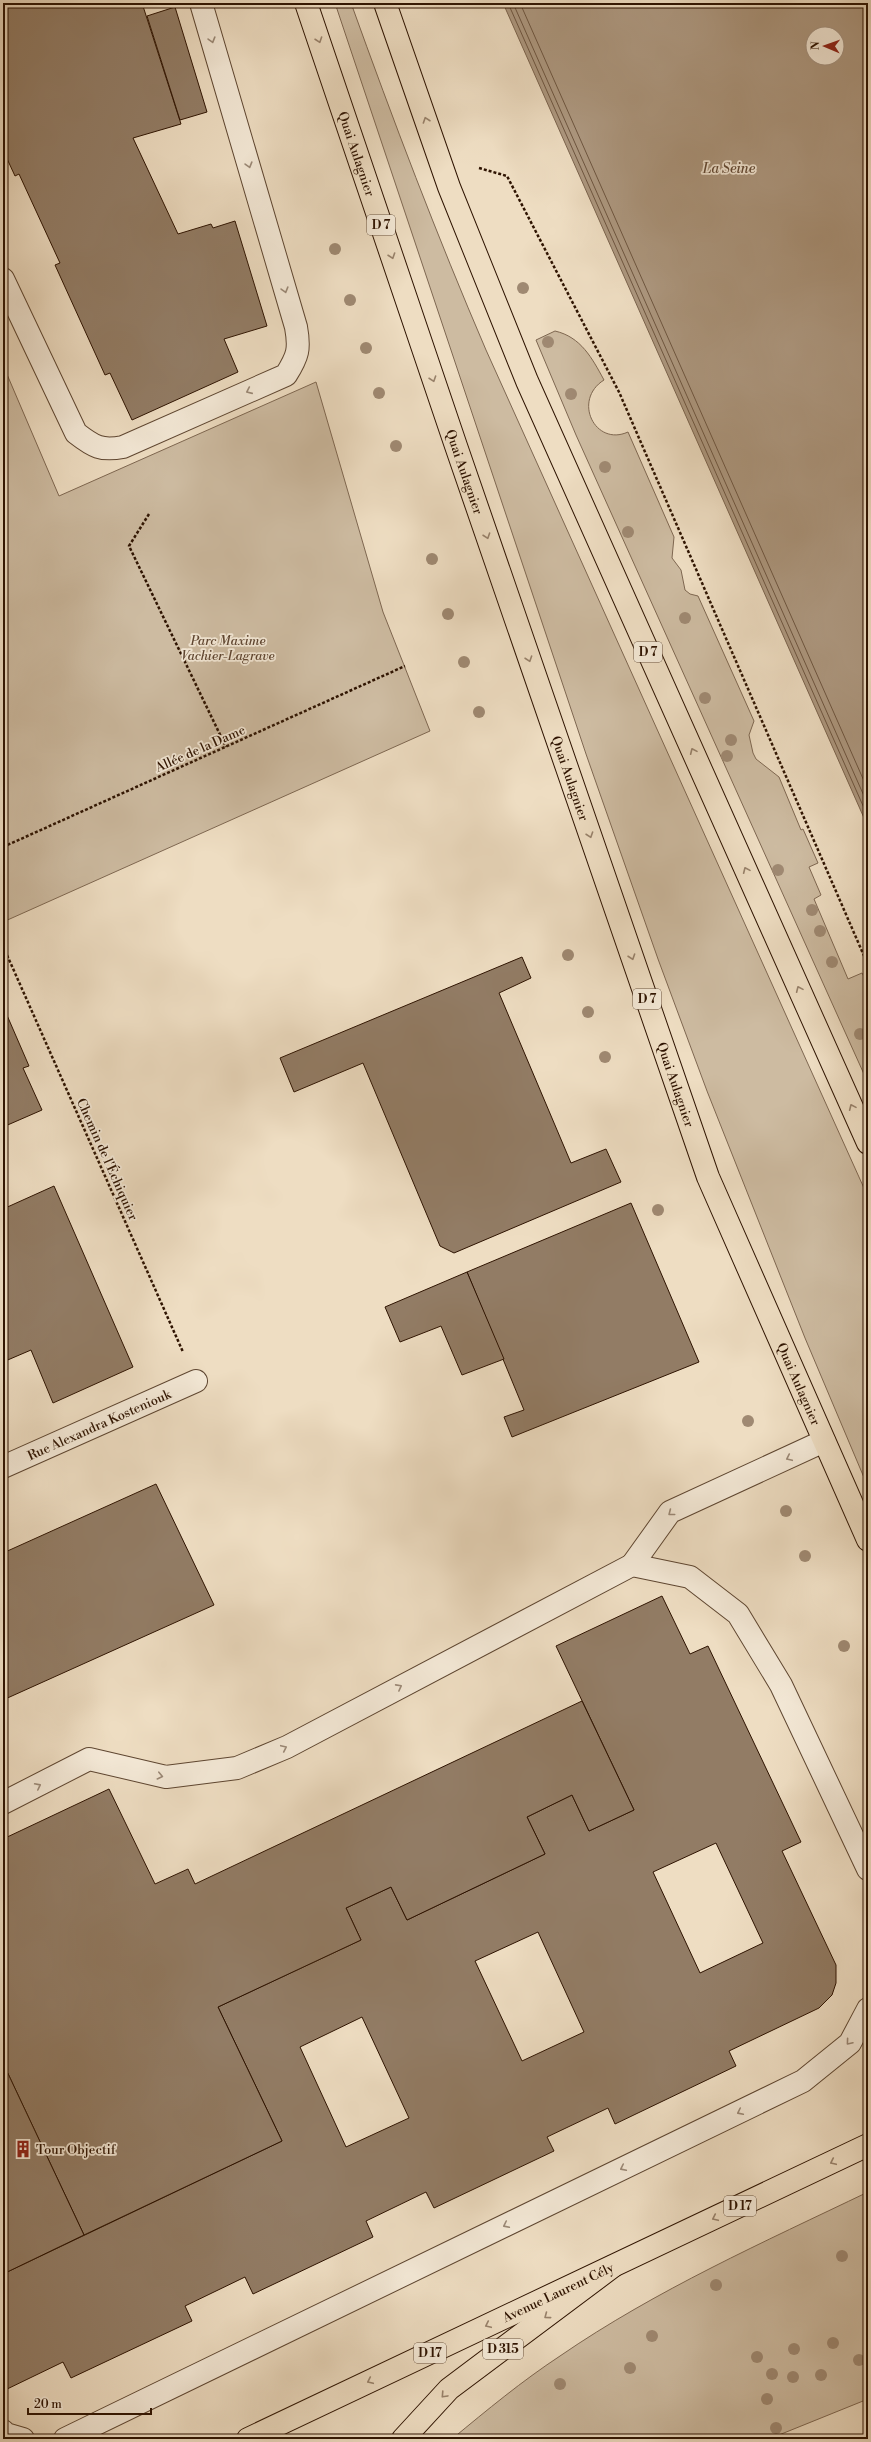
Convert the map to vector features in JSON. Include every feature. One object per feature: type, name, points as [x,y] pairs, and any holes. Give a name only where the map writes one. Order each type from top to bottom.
[{"type":"main road","name":"Quai Aulagnier","points":[[306,3],[456,446],[708,1177],[868,1540]]},
{"type":"main road","name":"D 7","points":[[385,3],[439,157],[527,381],[868,1143]]},
{"type":"main road","name":"Avenue Laurent Cély","points":[[248,2439],[868,2145]]},
{"type":"main road","name":"D 315","points":[[403,2439],[449,2389],[612,2267]]},
{"type":"lane","points":[[3,279],[76,433],[91,445],[107,450],[123,447],[286,375],[295,360],[299,346],[296,327],[201,3]]},
{"type":"lane","name":"Rue Alexandra Kosteniouk","points":[[3,1467],[196,1381]]},
{"type":"lane","points":[[3,1803],[89,1759],[166,1777],[237,1768],[287,1747],[632,1565],[670,1512],[824,1441]]},
{"type":"lane","points":[[632,1565],[690,1577],[738,1614],[781,1685],[868,1869]]},
{"type":"lane","points":[[65,2439],[803,2081],[850,2043],[868,2009]]},
{"type":"lane","points":[[3,2430],[6,2434],[23,2439]]},
{"type":"path","points":[[439,157],[507,176],[619,392],[868,965]]},
{"type":"path","points":[[149,514],[129,546],[226,747]]},
{"type":"path","name":"Allée de la Dame","points":[[3,847],[405,666]]},
{"type":"path","name":"Chemin de l'Échiquier","points":[[3,946],[196,1381]]},
{"type":"green space","points":[[335,3],[351,3],[416,178],[486,350],[868,1197],[868,1487],[805,1338],[707,1091],[658,959],[586,754]]},
{"type":"green space","points":[[555,331],[572,338],[579,343],[590,356],[604,380],[594,389],[590,399],[589,409],[592,419],[597,427],[606,433],[616,435],[628,432],[674,537],[672,558],[681,570],[685,590],[690,594],[698,596],[754,721],[749,735],[753,753],[756,759],[779,777],[801,830],[803,829],[818,863],[809,867],[821,895],[814,899],[848,979],[862,973],[868,984],[868,1083],[576,435],[536,340]]},
{"type":"green space","name":"Parc Maxime Vachier-Lagrave","points":[[3,365],[59,496],[316,382],[383,612],[430,731],[3,922]]},
{"type":"green space","points":[[868,2192],[868,2399],[769,2439],[452,2439],[532,2375],[597,2332],[634,2310],[672,2288],[750,2248]]},
{"type":"water","name":"La Seine","points":[[503,3],[868,3],[868,827]]},
{"type":"building","points":[[3,3],[142,3],[181,124],[133,138],[178,234],[211,224],[213,228],[235,221],[267,326],[224,339],[238,372],[132,420],[110,373],[105,375],[55,265],[60,263],[19,174],[15,176],[3,150]]},
{"type":"building","points":[[175,7],[207,112],[180,120],[147,16]]},
{"type":"building","points":[[522,957],[531,978],[499,993],[571,1163],[606,1149],[621,1182],[454,1253],[440,1246],[363,1063],[294,1092],[280,1058]]},
{"type":"building","points":[[3,1006],[29,1066],[23,1068],[42,1110],[3,1127]]},
{"type":"building","points":[[54,1186],[133,1367],[53,1403],[31,1350],[3,1362],[3,1209]]},
{"type":"building","points":[[631,1203],[699,1362],[512,1437],[504,1417],[524,1410],[467,1272]]},
{"type":"building","points":[[467,1272],[504,1359],[462,1375],[441,1326],[400,1342],[385,1307]]},
{"type":"building","points":[[156,1484],[214,1605],[3,1700],[3,1553]]},
{"type":"building","points":[[662,1596],[690,1654],[708,1646],[801,1842],[782,1851],[836,1965],[836,1983],[832,1995],[819,2008],[729,2051],[736,2066],[615,2124],[608,2108],[547,2137],[554,2151],[434,2208],[426,2192],[366,2221],[373,2237],[253,2294],[245,2277],[185,2306],[192,2321],[71,2378],[63,2362],[3,2391],[3,2274],[282,2141],[218,2007],[361,1940],[346,1908],[391,1887],[407,1920],[545,1854],[527,1817],[572,1795],[589,1831],[634,1810],[556,1646]],"holes":[[[716,1843],[763,1943],[700,1973],[653,1872]],[[538,1932],[584,2032],[522,2061],[475,1961]],[[362,2017],[409,2118],[346,2147],[300,2047]]]},
{"type":"building","points":[[582,1701],[634,1810],[589,1831],[572,1795],[527,1817],[545,1854],[407,1920],[391,1887],[346,1908],[361,1940],[218,2007],[282,2141],[84,2235],[3,2063],[3,1839],[109,1789],[155,1884],[188,1869],[195,1884]]},
{"type":"building","name":"Tour Objectif","points":[[3,2063],[84,2235],[3,2274]]},
{"type":"place","name":"Tour Objectif","points":[[23,2149]]}]
